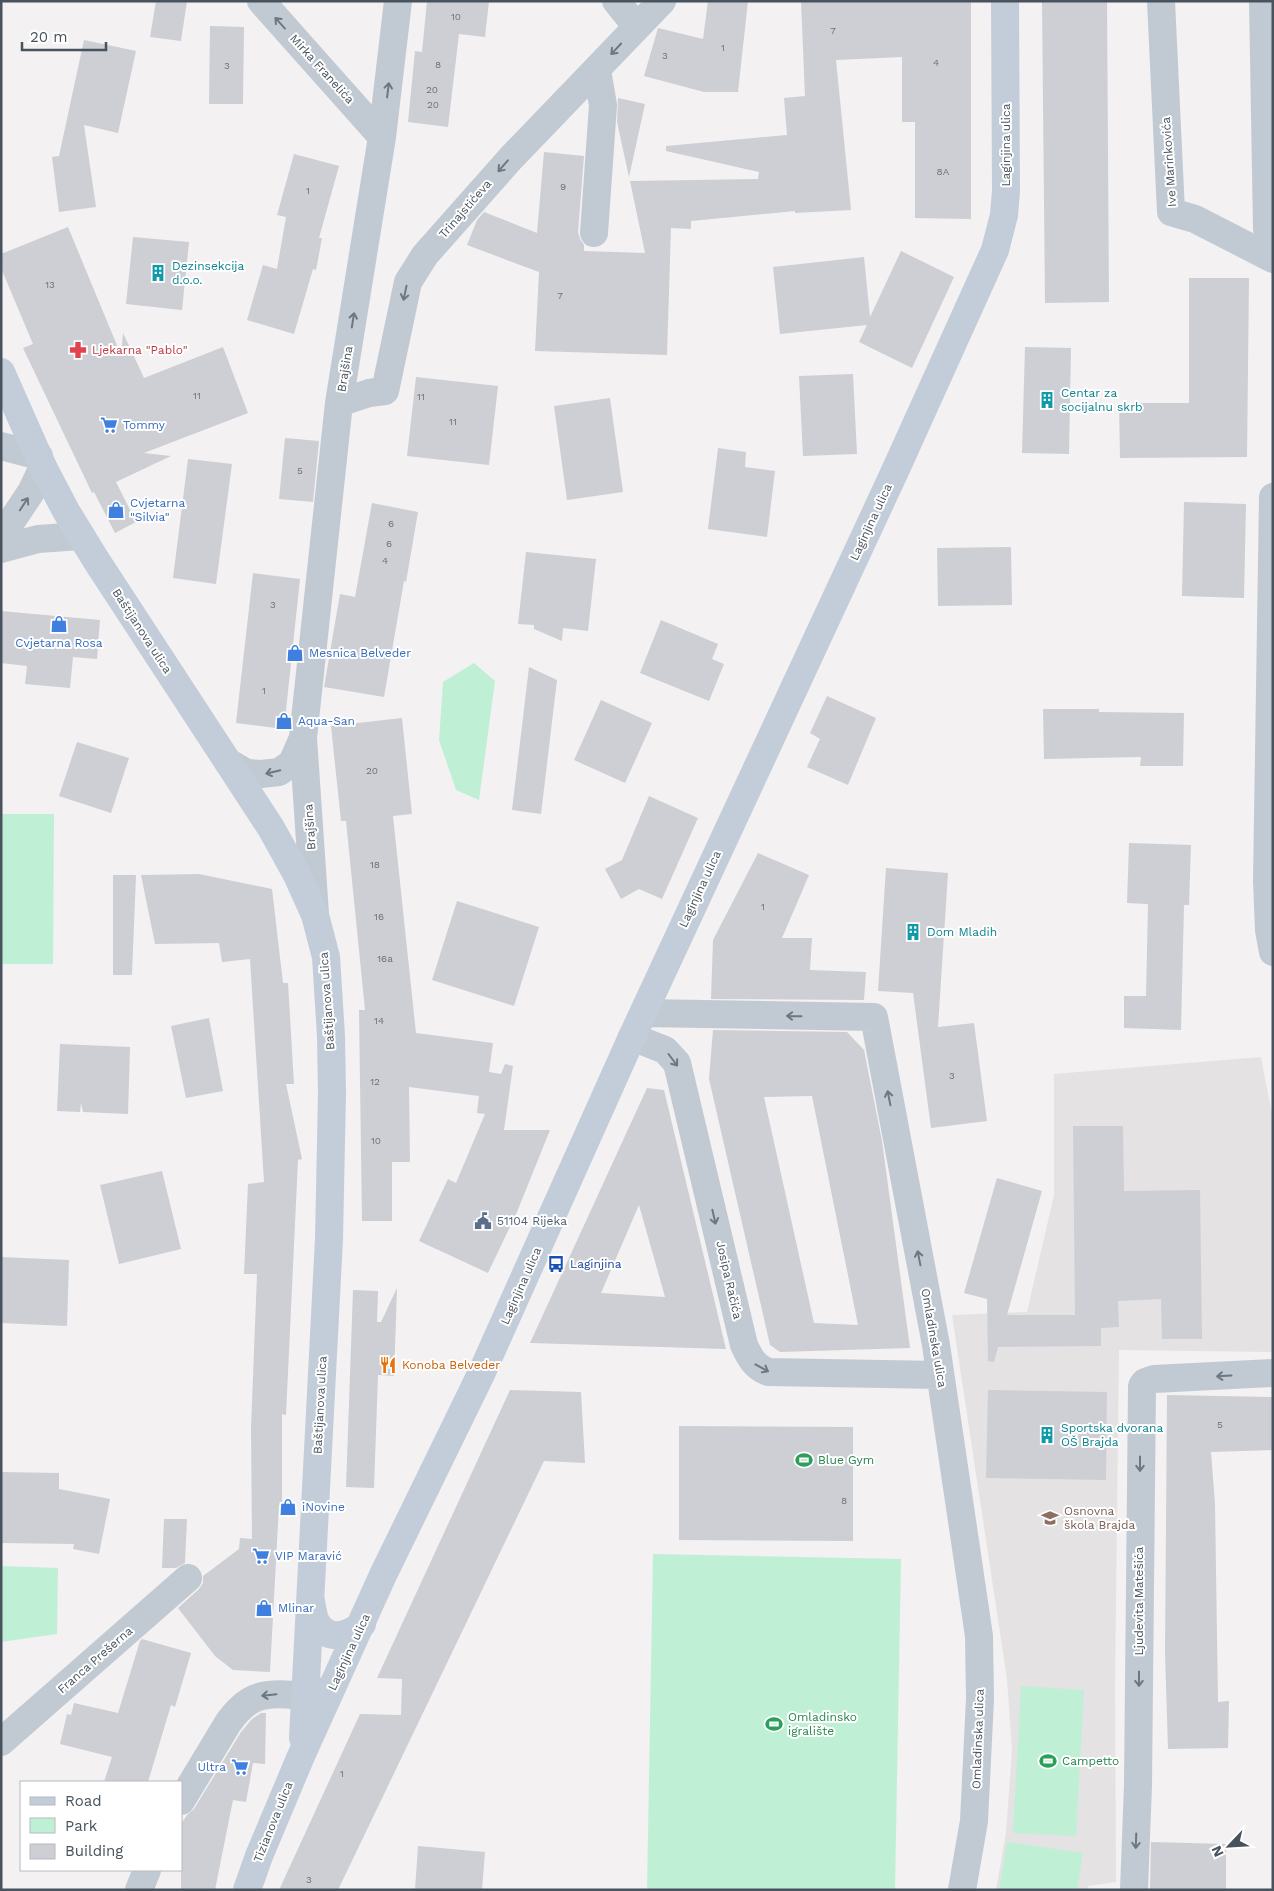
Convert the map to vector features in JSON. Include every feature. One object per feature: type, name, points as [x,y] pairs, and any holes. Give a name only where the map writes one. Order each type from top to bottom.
[{"type":"main road","name":"Laginjina ulica","points":[[300,1756],[383,1575],[482,1372],[632,1038],[995,250],[1004,216],[1006,191],[1005,1]]},
{"type":"main road","name":"Baštijanova ulica","points":[[4,387],[41,462],[81,536],[271,828],[289,860],[315,915],[326,957],[331,1036],[332,1093],[329,1239],[306,1696],[300,1756]]},
{"type":"main road","points":[[310,1596],[317,1623],[331,1634],[339,1636],[347,1634],[362,1624]]},
{"type":"main road","name":"Tizianova ulica","points":[[247,1890],[258,1856],[300,1756]]},
{"type":"street","name":"Mirka Franelića","points":[[261,1],[382,138]]},
{"type":"street","name":"Brajšina","points":[[315,915],[302,738],[339,403],[382,138],[398,1]]},
{"type":"street","points":[[616,1],[637,27]]},
{"type":"street","name":"Trinajstićeva","points":[[339,403],[385,390],[408,282],[425,255],[510,158],[662,1]]},
{"type":"street","name":"Ive Marinkovića","points":[[1161,1],[1171,212],[1194,219],[1273,260]]},
{"type":"street","points":[[1263,1],[1267,229],[1273,256]]},
{"type":"street","points":[[594,233],[603,105],[596,70]]},
{"type":"street","points":[[1,446],[41,462],[32,492],[1,537]]},
{"type":"street","points":[[1273,496],[1267,888],[1269,930],[1273,952]]},
{"type":"street","points":[[1,549],[38,539],[81,536]]},
{"type":"street","name":"Brajšina","points":[[228,762],[247,773],[279,772],[292,763],[302,738]]},
{"type":"street","name":"Omladinska ulica","points":[[644,1013],[874,1017],[940,1375],[978,1636],[980,1699],[974,1821],[962,1890]]},
{"type":"street","name":"Josipa Račića","points":[[632,1038],[664,1050],[677,1063],[744,1345],[754,1363],[760,1369],[768,1372],[940,1375]]},
{"type":"street","name":"Ljudevita Matešića","points":[[1134,1890],[1138,1785],[1142,1386],[1145,1382],[1154,1379],[1273,1373]]},
{"type":"street","name":"Franca Prešerna","points":[[1,1742],[188,1578]]},
{"type":"street","points":[[182,1799],[192,1780],[237,1711],[247,1702],[260,1696],[280,1694],[306,1696],[323,1693],[333,1686]]},
{"type":"street","points":[[139,1890],[147,1871]]},
{"type":"shaded area","name":"Osnovna škola Brajda","points":[[1261,1057],[1273,1120],[1273,1352],[1119,1350],[1115,1686],[1116,1882],[1088,1886],[1087,1890],[996,1890],[1006,1833],[1012,1750],[1007,1679],[952,1315],[1027,1312],[1054,1195],[1054,1074]]},
{"type":"green space","points":[[474,663],[495,681],[479,800],[456,790],[439,740],[443,682]]},
{"type":"green space","points":[[1,814],[54,814],[53,964],[1,964]]},
{"type":"green space","name":"Omladinsko igralište","points":[[653,1554],[901,1559],[895,1890],[647,1890]]},
{"type":"green space","points":[[1,1566],[58,1568],[57,1634],[1,1642]]},
{"type":"green space","name":"Campetto","points":[[1021,1686],[1084,1690],[1076,1836],[1013,1833]]},
{"type":"green space","points":[[1007,1842],[1083,1853],[1077,1890],[999,1890]]},
{"type":"building","points":[[156,1],[187,1],[181,41],[150,37]]},
{"type":"building","points":[[427,1],[489,1],[485,37],[459,34],[448,127],[408,122],[415,51],[422,52]]},
{"type":"building","points":[[708,1],[748,1],[738,92],[704,92],[644,76],[658,28],[703,39]]},
{"type":"building","points":[[801,1],[971,1],[971,219],[915,218],[915,122],[902,122],[902,57],[836,60],[851,210],[795,213],[795,211],[691,221],[691,229],[671,228],[667,355],[535,351],[539,272],[467,245],[477,220],[484,212],[537,233],[544,152],[584,156],[578,232],[584,245],[584,251],[645,253],[630,181],[758,179],[759,172],[666,151],[666,146],[787,135],[784,98],[805,96]]},
{"type":"building","points":[[1042,1],[1107,1],[1109,302],[1045,303]]},
{"type":"building","points":[[210,26],[244,27],[243,104],[209,104]]},
{"type":"building","points":[[84,40],[136,51],[118,133],[84,125],[96,207],[59,212],[52,157],[59,156]]},
{"type":"building","points":[[618,98],[645,104],[629,177],[617,122]]},
{"type":"building","points":[[294,154],[339,166],[319,238],[322,238],[316,270],[313,269],[294,334],[247,320],[263,265],[277,269],[286,217],[277,215]]},
{"type":"building","points":[[68,227],[121,355],[123,333],[144,378],[223,347],[248,413],[144,453],[171,456],[116,482],[136,522],[115,533],[94,492],[92,493],[23,348],[33,344],[1,268],[1,254]]},
{"type":"building","name":"Dezinsekcija d.o.o.","points":[[133,237],[189,242],[182,310],[126,304]]},
{"type":"building","points":[[901,251],[954,277],[912,368],[859,342],[867,325],[780,334],[773,267],[864,257],[870,317]]},
{"type":"building","points":[[1189,278],[1249,278],[1247,457],[1120,458],[1119,403],[1189,403]]},
{"type":"building","name":"Centar za socijalnu skrb","points":[[1025,347],[1071,348],[1069,454],[1022,453]]},
{"type":"building","points":[[853,374],[857,454],[803,456],[799,376]]},
{"type":"building","points":[[416,377],[498,386],[489,465],[407,456]]},
{"type":"building","points":[[610,398],[623,492],[567,500],[554,406]]},
{"type":"building","points":[[285,438],[319,441],[313,502],[279,499]]},
{"type":"building","points":[[718,448],[746,452],[745,467],[775,471],[767,537],[708,529]]},
{"type":"building","points":[[188,459],[232,464],[216,584],[173,578]]},
{"type":"building","points":[[1184,502],[1246,504],[1244,598],[1182,596]]},
{"type":"building","points":[[372,503],[418,512],[384,697],[324,687],[340,594],[355,597]]},
{"type":"building","points":[[1011,547],[1012,605],[938,606],[937,548]]},
{"type":"building","points":[[526,552],[596,559],[588,631],[563,628],[562,641],[534,629],[534,625],[518,624]]},
{"type":"building","points":[[253,573],[300,579],[284,729],[236,723]]},
{"type":"building","points":[[1,611],[100,620],[97,659],[73,657],[70,688],[25,684],[27,666],[1,663]]},
{"type":"building","points":[[661,620],[718,644],[712,659],[724,664],[709,701],[640,673]]},
{"type":"building","points":[[529,667],[557,680],[541,814],[512,810]]},
{"type":"building","points":[[827,696],[876,718],[848,785],[807,767],[820,739],[810,733]]},
{"type":"building","points":[[601,700],[652,723],[625,783],[574,760]]},
{"type":"building","points":[[1043,709],[1099,709],[1099,712],[1184,713],[1183,766],[1140,766],[1141,757],[1044,759]]},
{"type":"building","points":[[402,718],[412,814],[393,816],[416,1033],[493,1043],[489,1072],[501,1074],[505,1064],[513,1066],[504,1130],[550,1130],[517,1212],[488,1273],[419,1241],[448,1179],[456,1183],[485,1114],[477,1113],[479,1096],[409,1087],[410,1162],[392,1162],[392,1221],[362,1221],[359,1010],[365,1010],[346,821],[341,821],[331,726]]},
{"type":"building","points":[[77,742],[129,758],[111,813],[59,796]]},
{"type":"building","points":[[649,796],[698,818],[662,899],[639,889],[621,899],[605,869],[622,860]]},
{"type":"building","points":[[1129,843],[1191,845],[1189,905],[1184,905],[1181,1030],[1124,1028],[1124,996],[1146,996],[1148,904],[1127,903]]},
{"type":"building","points":[[758,853],[809,875],[782,938],[812,938],[810,970],[866,972],[864,1000],[711,999],[713,940]]},
{"type":"building","points":[[886,868],[948,873],[938,1027],[974,1023],[987,1121],[931,1128],[913,993],[878,991]]},
{"type":"building","points":[[199,874],[272,889],[283,983],[288,983],[294,1084],[286,1084],[302,1159],[298,1160],[286,1415],[282,1414],[282,1505],[279,1505],[270,1672],[233,1670],[215,1656],[178,1608],[199,1589],[203,1583],[203,1576],[239,1549],[240,1538],[252,1539],[251,1428],[257,1274],[244,1274],[248,1184],[264,1182],[250,959],[222,962],[219,943],[155,944],[141,875]]},
{"type":"building","points":[[113,875],[136,875],[132,975],[113,975]]},
{"type":"building","points":[[457,901],[539,927],[514,1006],[432,980]]},
{"type":"building","points":[[209,1018],[223,1091],[186,1098],[171,1026]]},
{"type":"building","points":[[713,1030],[847,1032],[864,1050],[882,1141],[910,1348],[780,1352],[770,1345],[709,1079]],"holes":[[[812,1096],[858,1325],[814,1323],[764,1097]]]},
{"type":"building","points":[[60,1044],[130,1047],[128,1114],[83,1112],[81,1103],[80,1112],[57,1111]]},
{"type":"building","points":[[647,1088],[664,1090],[726,1349],[530,1343]],"holes":[[[639,1205],[665,1297],[601,1293]]]},
{"type":"building","points":[[1073,1126],[1123,1126],[1124,1191],[1200,1190],[1202,1339],[1162,1339],[1161,1299],[1118,1301],[1119,1327],[1101,1328],[1101,1346],[998,1347],[994,1362],[988,1361],[987,1299],[964,1293],[997,1178],[1042,1191],[1007,1315],[1075,1315]]},
{"type":"building","points":[[162,1171],[181,1249],[119,1264],[100,1185]]},
{"type":"building","points":[[1,1257],[69,1260],[67,1326],[1,1323]]},
{"type":"building","points":[[397,1288],[394,1376],[378,1375],[374,1488],[346,1487],[353,1290],[378,1291],[377,1322],[381,1322]]},
{"type":"building","points":[[510,1390],[581,1392],[585,1463],[544,1461],[338,1890],[279,1890],[360,1714],[401,1715],[402,1679],[377,1678]]},
{"type":"building","name":"Sportska dvorana OŠ Brajda","points":[[988,1390],[1107,1392],[1106,1480],[986,1478]]},
{"type":"building","points":[[1167,1395],[1273,1397],[1273,1450],[1211,1452],[1215,1504],[1218,1702],[1229,1701],[1228,1748],[1168,1749],[1165,1654]]},
{"type":"building","points":[[679,1426],[853,1427],[853,1541],[679,1540]]},
{"type":"building","points":[[1,1472],[59,1473],[59,1489],[110,1499],[99,1554],[73,1549],[74,1544],[1,1543]]},
{"type":"building","points":[[164,1519],[187,1519],[185,1563],[176,1568],[162,1568]]},
{"type":"building","points":[[142,1639],[191,1653],[175,1707],[171,1705],[148,1781],[104,1781],[112,1757],[60,1744],[67,1714],[71,1715],[74,1703],[118,1713]]},
{"type":"building","points":[[261,1713],[266,1713],[265,1764],[253,1763],[246,1802],[233,1800],[215,1890],[181,1890],[182,1822],[194,1809],[241,1732],[252,1719]]},
{"type":"building","points":[[1151,1842],[1226,1844],[1226,1890],[1150,1890]]},
{"type":"building","points":[[418,1846],[485,1852],[482,1890],[415,1890]]},
{"type":"place","name":"Dezinsekcija d.o.o.","points":[[158,273]]},
{"type":"place","name":"Ljekarna \"Pablo\"","points":[[78,350]]},
{"type":"place","name":"Centar za socijalnu skrb","points":[[1047,400]]},
{"type":"place","name":"Tommy","points":[[109,425]]},
{"type":"place","name":"Cvjetarna \"Silvia\"","points":[[116,510]]},
{"type":"place","name":"Cvjetarna Rosa","points":[[59,624]]},
{"type":"place","name":"Mesnica Belveder","points":[[295,653]]},
{"type":"place","name":"Aqua-San","points":[[284,721]]},
{"type":"place","name":"Dom Mladih","points":[[913,932]]},
{"type":"place","name":"51104 Rijeka","points":[[483,1221]]},
{"type":"place","name":"Laginjina","points":[[556,1264]]},
{"type":"place","name":"Konoba Belveder","points":[[388,1365]]},
{"type":"place","name":"Sportska dvorana OŠ Brajda","points":[[1047,1435]]},
{"type":"place","name":"Blue Gym","points":[[804,1460]]},
{"type":"place","name":"iNovine","points":[[288,1507]]},
{"type":"place","name":"Osnovna škola Brajda","points":[[1050,1518]]},
{"type":"place","name":"VIP Maravić","points":[[261,1556]]},
{"type":"place","name":"Mlinar","points":[[264,1608]]},
{"type":"place","name":"Omladinsko igralište","points":[[774,1724]]},
{"type":"place","name":"Campetto","points":[[1048,1761]]},
{"type":"place","name":"Ultra","points":[[240,1767]]}]
